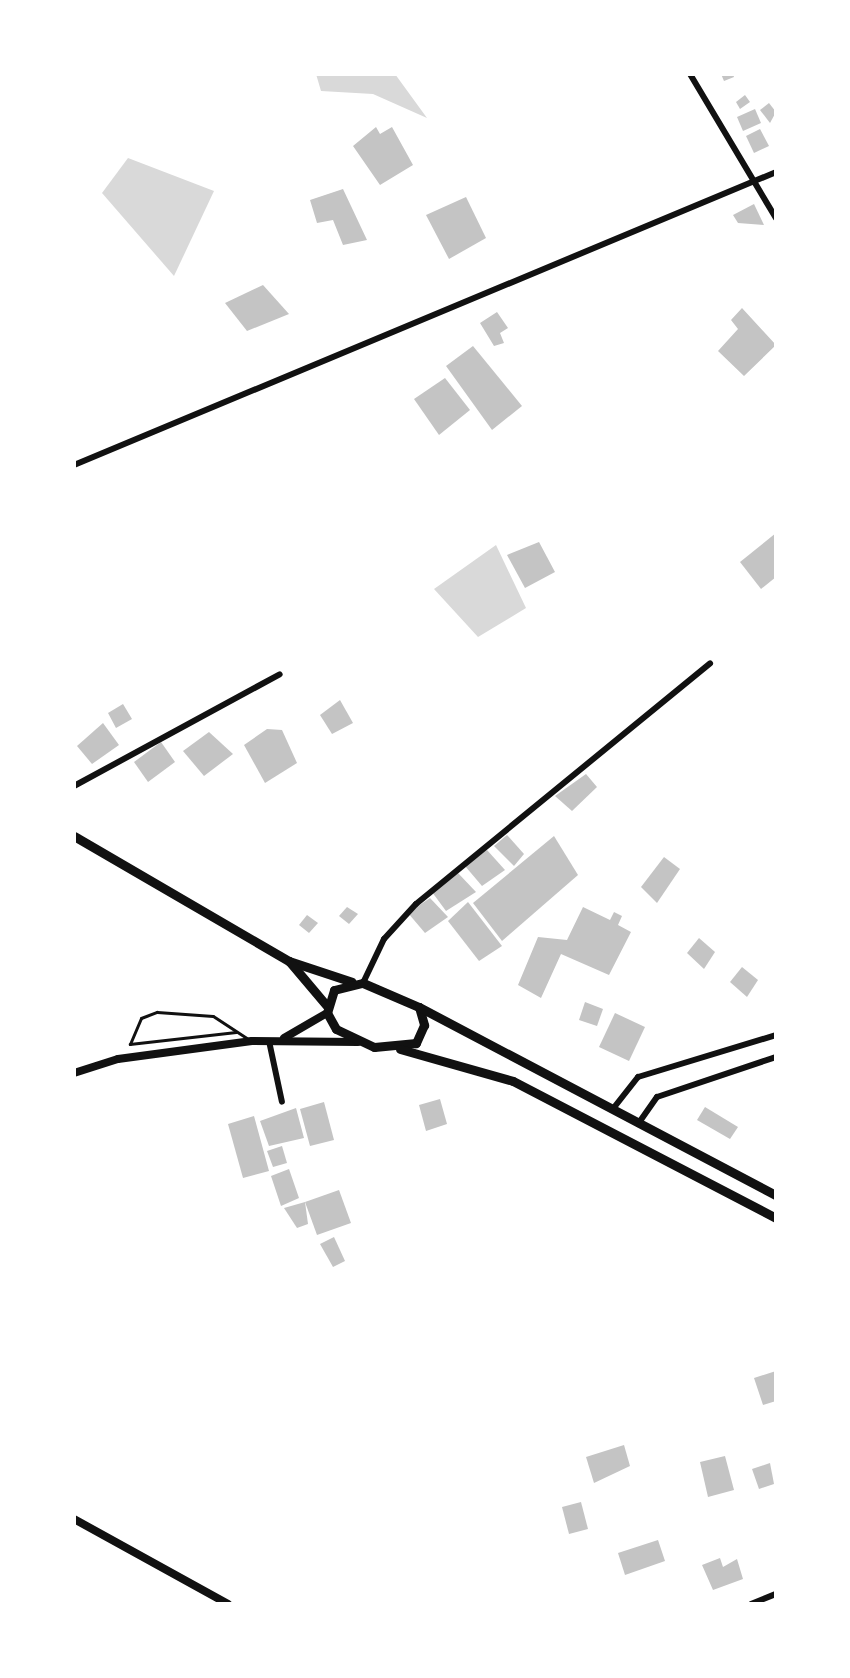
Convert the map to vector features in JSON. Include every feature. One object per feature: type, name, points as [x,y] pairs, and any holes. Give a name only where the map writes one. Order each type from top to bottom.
[{"type":"main road","points":[[74,836],[289,961],[363,983],[419,1007],[776,1195]]},
{"type":"main road","points":[[289,961],[358,1042],[400,1049],[513,1081],[776,1218]]},
{"type":"main road","points":[[327,1009],[334,990],[352,982]]},
{"type":"main road","points":[[400,1049],[422,1035],[419,1007]]},
{"type":"street","points":[[690,74],[776,218]]},
{"type":"street","points":[[74,465],[755,185],[776,172]]},
{"type":"street","points":[[363,983],[384,939],[416,904],[710,663]]},
{"type":"street","points":[[74,786],[280,674]]},
{"type":"street","points":[[283,1039],[327,1009]]},
{"type":"street","points":[[612,1110],[638,1077],[776,1035]]},
{"type":"street","points":[[74,1073],[118,1059],[252,1041],[358,1042]]},
{"type":"street","points":[[269,1041],[282,1102]]},
{"type":"street","points":[[638,1124],[657,1097],[776,1057]]},
{"type":"street","points":[[74,1519],[228,1604]]},
{"type":"street","points":[[751,1604],[776,1594]]},
{"type":"lane","points":[[236,1032],[130,1044],[141,1018],[157,1012],[213,1016],[252,1041]]},
{"type":"shaded area","points":[[316,74],[395,74],[427,118],[373,94],[321,91]]},
{"type":"shaded area","points":[[128,158],[214,191],[174,276],[102,193]]},
{"type":"shaded area","points":[[496,545],[526,608],[478,637],[434,589]]},
{"type":"building","points":[[721,74],[733,74],[734,77],[724,81]]},
{"type":"building","points":[[745,95],[750,102],[740,109],[736,102]]},
{"type":"building","points":[[769,103],[776,112],[770,123],[760,110]]},
{"type":"building","points":[[755,109],[761,123],[743,131],[737,117]]},
{"type":"building","points":[[376,127],[380,134],[392,127],[413,165],[380,185],[353,146]]},
{"type":"building","points":[[760,129],[769,146],[754,153],[746,136]]},
{"type":"building","points":[[343,189],[367,240],[343,245],[333,220],[317,223],[310,200]]},
{"type":"building","points":[[466,197],[486,238],[449,259],[426,215]]},
{"type":"building","points":[[754,204],[764,225],[738,223],[733,215]]},
{"type":"building","points":[[263,285],[289,314],[247,331],[225,303]]},
{"type":"building","points":[[742,308],[776,345],[744,376],[718,351],[738,329],[731,320]]},
{"type":"building","points":[[497,312],[508,328],[500,333],[504,343],[494,346],[480,323]]},
{"type":"building","points":[[473,346],[522,406],[492,430],[446,366]]},
{"type":"building","points":[[445,378],[470,410],[439,435],[414,399]]},
{"type":"building","points":[[776,533],[776,577],[761,589],[740,562]]},
{"type":"building","points":[[539,542],[555,572],[525,588],[507,555]]},
{"type":"building","points":[[340,700],[353,723],[332,734],[320,715]]},
{"type":"building","points":[[123,704],[132,719],[116,728],[108,713]]},
{"type":"building","points":[[103,723],[119,745],[92,764],[77,746]]},
{"type":"building","points":[[267,729],[282,730],[297,763],[265,783],[244,745]]},
{"type":"building","points":[[209,732],[233,754],[204,776],[183,751]]},
{"type":"building","points":[[161,742],[175,762],[148,782],[134,762]]},
{"type":"building","points":[[586,774],[597,787],[572,811],[555,796]]},
{"type":"building","points":[[507,835],[524,854],[514,866],[494,846]]},
{"type":"building","points":[[554,836],[578,875],[502,941],[473,903]]},
{"type":"building","points":[[487,850],[505,870],[482,886],[465,866]]},
{"type":"building","points":[[664,857],[680,869],[657,903],[641,887]]},
{"type":"building","points":[[458,873],[476,892],[446,911],[432,892]]},
{"type":"building","points":[[430,898],[448,917],[425,933],[408,913]]},
{"type":"building","points":[[468,902],[502,946],[479,961],[448,921]]},
{"type":"building","points":[[347,907],[358,914],[349,924],[339,916]]},
{"type":"building","points":[[583,907],[610,920],[614,912],[622,916],[618,925],[631,932],[609,975],[561,954],[541,998],[518,985],[538,937],[567,940]]},
{"type":"building","points":[[307,915],[318,923],[309,933],[299,925]]},
{"type":"building","points":[[699,938],[715,952],[704,969],[687,953]]},
{"type":"building","points":[[742,967],[758,980],[747,997],[730,982]]},
{"type":"building","points":[[585,1002],[603,1009],[597,1026],[579,1020]]},
{"type":"building","points":[[615,1013],[645,1027],[629,1061],[599,1047]]},
{"type":"building","points":[[440,1099],[447,1124],[426,1131],[419,1105]]},
{"type":"building","points":[[324,1102],[334,1140],[310,1146],[300,1109]]},
{"type":"building","points":[[705,1107],[738,1127],[730,1139],[697,1120]]},
{"type":"building","points":[[296,1108],[304,1138],[269,1146],[260,1121]]},
{"type":"building","points":[[254,1116],[269,1171],[243,1178],[228,1124]]},
{"type":"building","points":[[282,1146],[287,1163],[273,1167],[267,1151]]},
{"type":"building","points":[[289,1169],[299,1198],[281,1206],[271,1176]]},
{"type":"building","points":[[339,1190],[351,1223],[317,1235],[305,1202]]},
{"type":"building","points":[[305,1202],[308,1224],[297,1228],[284,1208]]},
{"type":"building","points":[[334,1237],[345,1261],[333,1267],[320,1244]]},
{"type":"building","points":[[776,1371],[776,1401],[763,1405],[754,1378]]},
{"type":"building","points":[[624,1445],[630,1466],[594,1483],[586,1457]]},
{"type":"building","points":[[725,1456],[734,1490],[708,1497],[700,1462]]},
{"type":"building","points":[[770,1463],[774,1484],[759,1489],[752,1469]]},
{"type":"building","points":[[581,1502],[588,1529],[569,1534],[562,1507]]},
{"type":"building","points":[[658,1540],[665,1561],[625,1575],[618,1553]]},
{"type":"building","points":[[720,1558],[723,1567],[737,1559],[743,1579],[713,1590],[702,1565]]}]
